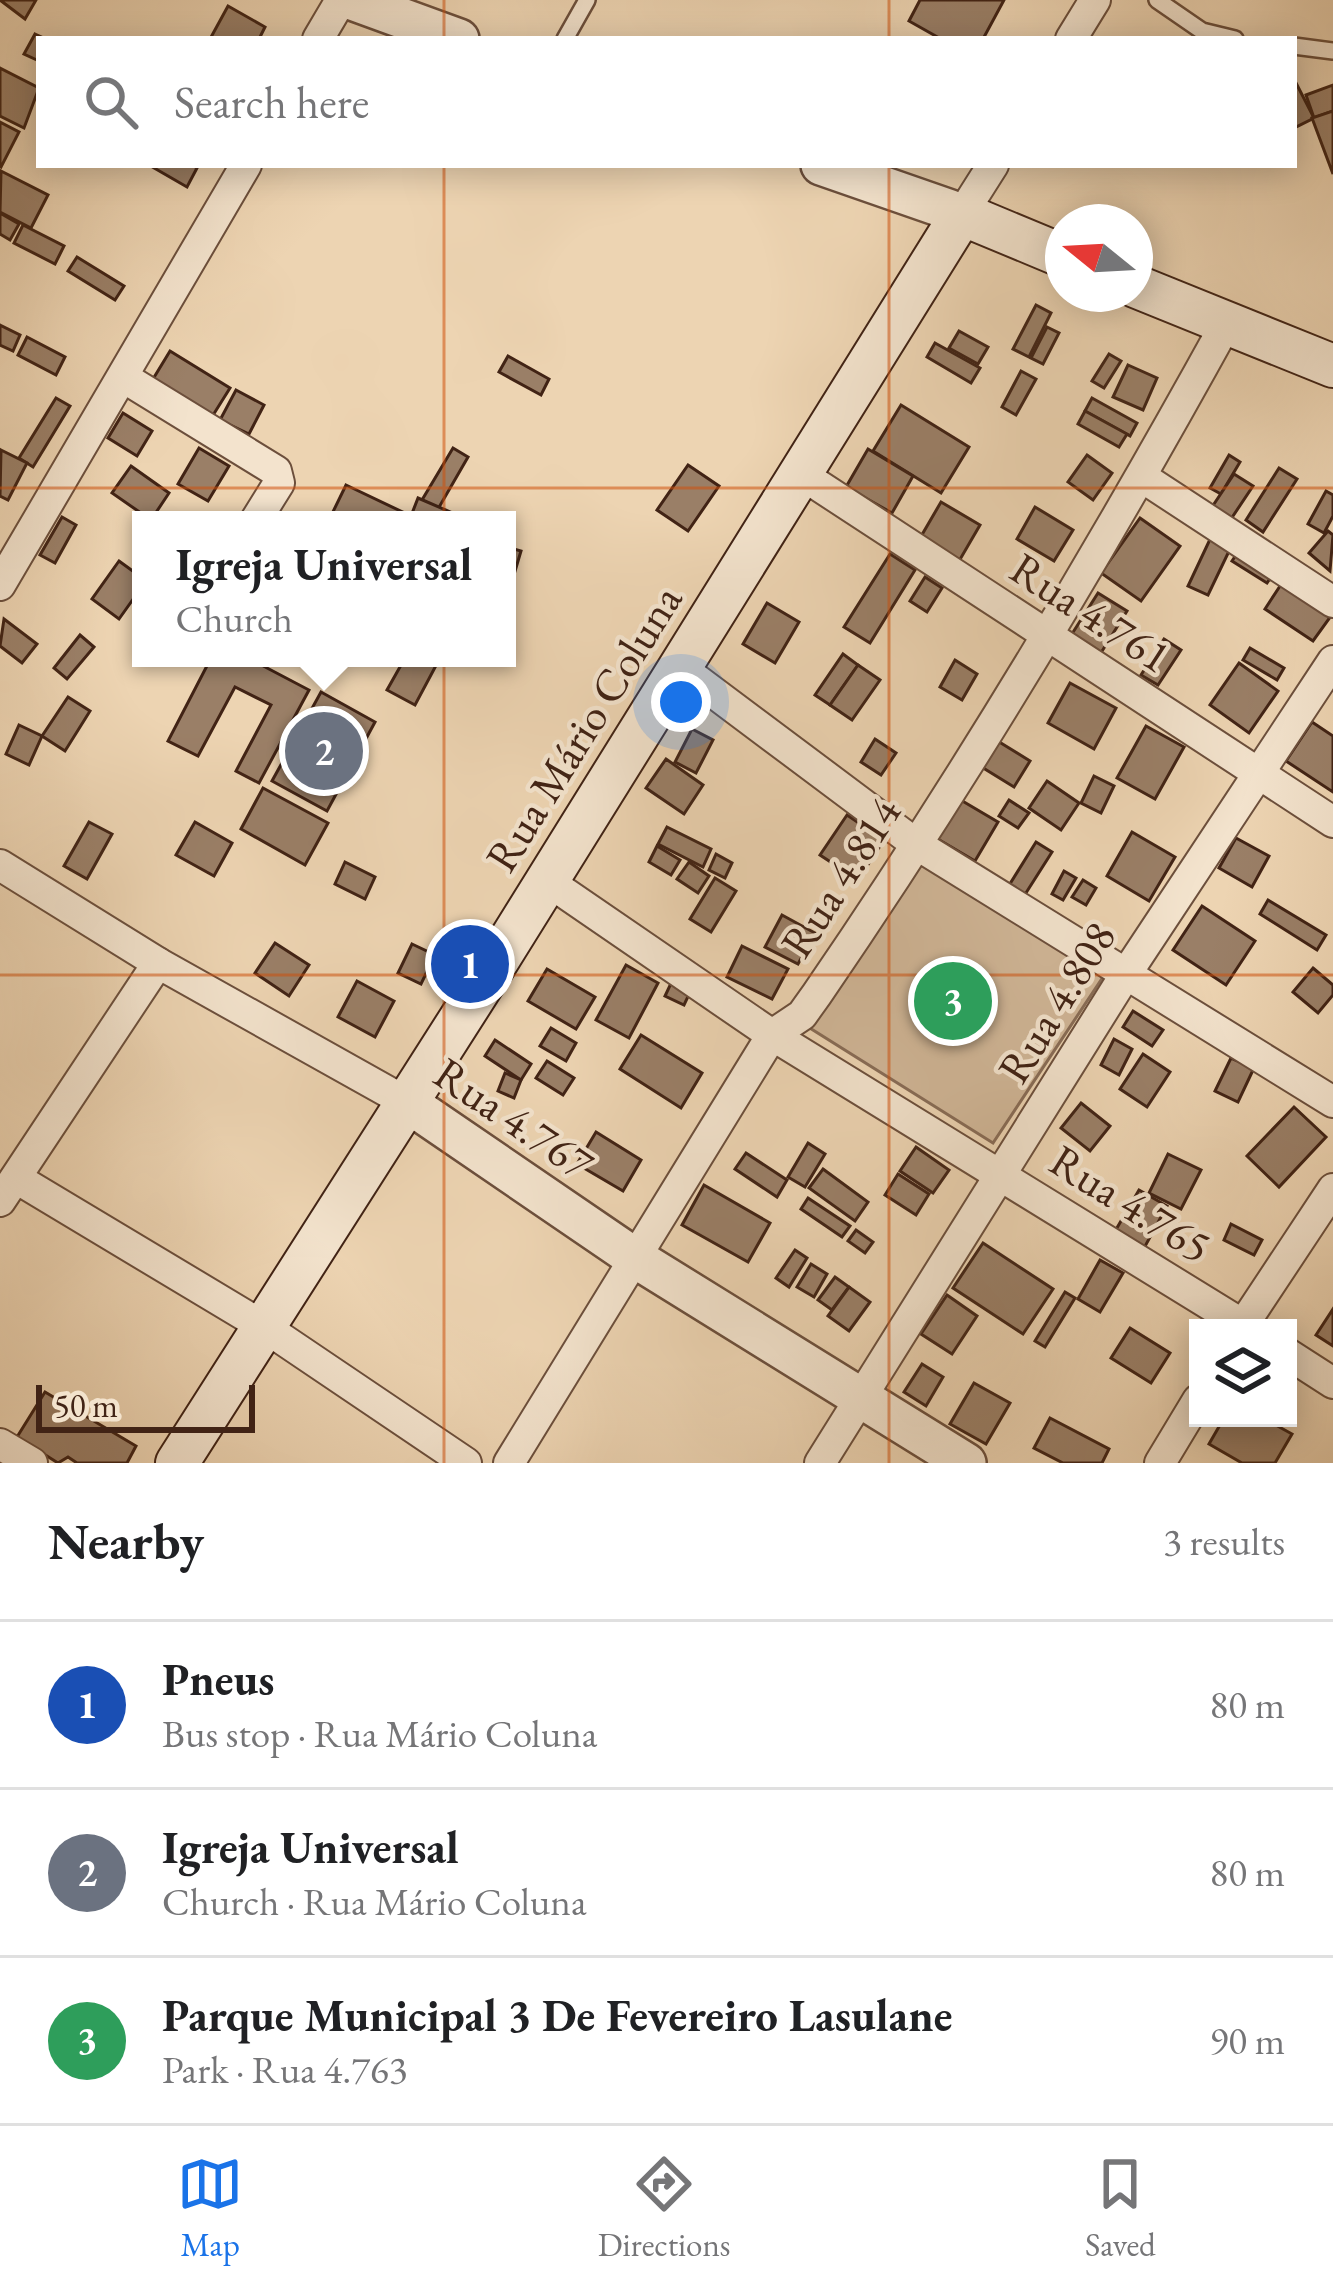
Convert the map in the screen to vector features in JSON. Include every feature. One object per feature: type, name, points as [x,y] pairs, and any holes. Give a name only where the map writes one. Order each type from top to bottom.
[{"type":"main road","points":[[962,214],[1045,249]]},
{"type":"main road","name":"Rua Mário Coluna","points":[[177,1463],[408,1103],[962,214]]},
{"type":"main road","points":[[1153,294],[1333,366]]},
{"type":"street","points":[[320,36],[341,0]]},
{"type":"street","points":[[352,0],[451,36]]},
{"type":"street","points":[[1073,36],[1095,0]]},
{"type":"street","points":[[0,585],[244,168]]},
{"type":"street","points":[[830,168],[962,214]]},
{"type":"street","name":"Rua Mário Coluna","points":[[962,214],[991,168]]},
{"type":"street","name":"Rua 4.814","points":[[509,1463],[772,1035],[802,1015],[818,994],[916,844],[1142,477],[1226,324]]},
{"type":"street","points":[[124,377],[276,471],[279,483],[262,511]]},
{"type":"street","name":"Rua 4.761","points":[[801,475],[1333,821]]},
{"type":"street","points":[[1142,477],[1333,602]]},
{"type":"street","name":"Rua 4.808","points":[[820,1463],[1124,976],[1333,661]]},
{"type":"street","points":[[681,668],[916,844],[1333,1102]]},
{"type":"street","name":"Rua 4.767","points":[[0,865],[158,963],[408,1103],[632,1256],[966,1463]]},
{"type":"street","name":"Rua 4.765","points":[[547,880],[772,1035],[1231,1319]]},
{"type":"street","points":[[158,963],[8,1189],[266,1328],[466,1463]]},
{"type":"street","points":[[1249,1319],[1333,1190]]},
{"type":"street","points":[[1297,1360],[1333,1383]]},
{"type":"street","points":[[1160,1463],[1189,1415]]},
{"type":"street","points":[[0,1444],[32,1463]]},
{"type":"lane","points":[[567,36],[587,0]]},
{"type":"lane","points":[[1157,0],[1202,31],[1223,36]]},
{"type":"lane","points":[[1297,46],[1333,51]]},
{"type":"shaded area","points":[[912,855],[1103,977],[993,1143],[805,1025]]},
{"type":"building","points":[[0,0],[36,0],[25,19]]},
{"type":"building","points":[[920,0],[1004,0],[985,36],[936,36],[909,21]]},
{"type":"building","points":[[228,6],[265,27],[260,36],[212,36]]},
{"type":"building","points":[[35,34],[39,36],[36,60],[24,54]]},
{"type":"building","points":[[0,68],[36,86],[36,96],[24,128],[0,116]]},
{"type":"building","points":[[1297,85],[1314,118],[1297,126]]},
{"type":"building","points":[[1333,85],[1333,111],[1314,118],[1306,95]]},
{"type":"building","points":[[1333,111],[1333,174],[1312,118]]},
{"type":"building","points":[[0,122],[19,132],[1,167],[0,166]]},
{"type":"building","points":[[154,168],[197,168],[187,187]]},
{"type":"building","points":[[1,171],[48,195],[31,228],[0,212]]},
{"type":"building","points":[[0,213],[19,224],[10,240],[0,234]]},
{"type":"building","points":[[23,225],[64,246],[55,264],[14,243]]},
{"type":"building","points":[[77,257],[124,286],[115,300],[68,271]]},
{"type":"building","points":[[1036,305],[1051,313],[1029,357],[1013,349]]},
{"type":"building","points":[[0,325],[20,335],[13,351],[0,345]]},
{"type":"building","points":[[1047,327],[1059,333],[1043,364],[1031,358]]},
{"type":"building","points":[[959,331],[988,347],[978,364],[949,348]]},
{"type":"building","points":[[27,337],[65,357],[56,375],[18,355]]},
{"type":"building","points":[[935,343],[980,368],[971,383],[927,357]]},
{"type":"building","points":[[170,351],[230,388],[210,420],[150,384]]},
{"type":"building","points":[[1109,354],[1121,361],[1104,388],[1092,381]]},
{"type":"building","points":[[508,356],[549,379],[541,395],[499,372]]},
{"type":"building","points":[[1128,365],[1157,378],[1143,410],[1113,397]]},
{"type":"building","points":[[1021,371],[1036,379],[1016,415],[1002,407]]},
{"type":"building","points":[[236,390],[264,405],[249,434],[220,420]]},
{"type":"building","points":[[56,398],[70,406],[33,467],[19,458]]},
{"type":"building","points":[[1092,398],[1137,423],[1130,436],[1085,411]]},
{"type":"building","points":[[901,405],[969,447],[941,493],[873,451]]},
{"type":"building","points":[[1085,411],[1127,434],[1119,447],[1078,424]]},
{"type":"building","points":[[123,413],[152,431],[137,456],[108,438]]},
{"type":"building","points":[[199,448],[229,466],[208,501],[178,484]]},
{"type":"building","points":[[453,448],[468,457],[438,509],[422,500]]},
{"type":"building","points":[[868,449],[913,476],[892,513],[846,487]]},
{"type":"building","points":[[1,450],[27,463],[8,500],[0,496]]},
{"type":"building","points":[[1087,455],[1112,473],[1093,500],[1068,482]]},
{"type":"building","points":[[1229,455],[1240,462],[1221,494],[1210,488]]},
{"type":"building","points":[[688,465],[719,486],[688,531],[657,510]]},
{"type":"building","points":[[131,466],[169,493],[157,511],[138,511],[112,493]]},
{"type":"building","points":[[1279,468],[1297,479],[1263,532],[1246,520]]},
{"type":"building","points":[[1234,474],[1253,486],[1231,519],[1212,507]]},
{"type":"building","points":[[346,485],[401,511],[333,511]]},
{"type":"building","points":[[1326,491],[1333,495],[1333,516],[1324,533],[1308,524]]},
{"type":"building","points":[[418,498],[448,511],[413,511]]},
{"type":"building","points":[[941,502],[980,525],[955,568],[916,545]]},
{"type":"building","points":[[1035,507],[1073,530],[1054,561],[1017,539]]},
{"type":"building","points":[[62,517],[76,525],[55,563],[40,555]]},
{"type":"building","points":[[1140,518],[1180,546],[1141,601],[1101,573]]},
{"type":"building","points":[[1328,531],[1333,535],[1330,571],[1309,553]]},
{"type":"building","points":[[1212,535],[1232,545],[1208,595],[1188,586]]},
{"type":"building","points":[[1240,549],[1275,571],[1267,583],[1232,561]]},
{"type":"building","points":[[890,554],[915,570],[870,643],[844,627]]},
{"type":"building","points":[[119,561],[132,570],[132,601],[119,619],[92,599]]},
{"type":"building","points":[[925,577],[942,588],[927,612],[910,601]]},
{"type":"building","points":[[1282,583],[1331,616],[1313,641],[1265,609]]},
{"type":"building","points":[[1098,593],[1127,611],[1099,656],[1070,637]]},
{"type":"building","points":[[767,603],[799,622],[775,663],[743,644]]},
{"type":"building","points":[[4,619],[37,644],[22,663],[0,646]]},
{"type":"building","points":[[80,635],[94,647],[67,679],[54,668]]},
{"type":"building","points":[[1164,639],[1181,650],[1158,685],[1141,675]]},
{"type":"building","points":[[1250,648],[1284,668],[1277,680],[1243,660]]},
{"type":"building","points":[[843,654],[858,665],[830,705],[815,695]]},
{"type":"building","points":[[955,660],[977,674],[962,700],[940,687]]},
{"type":"building","points":[[1239,663],[1278,691],[1249,733],[1210,705]]},
{"type":"building","points":[[858,665],[880,680],[852,720],[830,705]]},
{"type":"building","points":[[206,667],[265,667],[309,690],[259,783],[236,771],[271,705],[235,687],[198,756],[168,741]]},
{"type":"building","points":[[400,667],[435,667],[415,705],[387,690]]},
{"type":"building","points":[[1070,683],[1116,708],[1094,749],[1048,723]]},
{"type":"building","points":[[321,692],[375,722],[327,811],[272,781]]},
{"type":"building","points":[[68,697],[90,711],[65,751],[42,736]]},
{"type":"building","points":[[1312,722],[1333,736],[1333,792],[1286,761]]},
{"type":"building","points":[[19,725],[42,736],[29,765],[6,754]]},
{"type":"building","points":[[1146,726],[1184,747],[1155,799],[1117,778]]},
{"type":"building","points":[[692,729],[713,740],[696,773],[675,762]]},
{"type":"building","points":[[983,732],[1030,761],[1014,787],[967,758]]},
{"type":"building","points":[[875,739],[896,753],[881,775],[861,762]]},
{"type":"building","points":[[666,759],[703,785],[684,814],[646,788]]},
{"type":"building","points":[[1094,776],[1114,786],[1101,813],[1081,803]]},
{"type":"building","points":[[1047,781],[1079,803],[1061,830],[1029,808]]},
{"type":"building","points":[[263,788],[328,823],[305,865],[241,829]]},
{"type":"building","points":[[959,799],[998,822],[975,861],[936,838]]},
{"type":"building","points":[[1009,800],[1029,813],[1018,828],[999,816]]},
{"type":"building","points":[[847,815],[884,840],[858,880],[820,855]]},
{"type":"building","points":[[89,822],[112,834],[87,879],[64,866]]},
{"type":"building","points":[[195,822],[232,843],[214,876],[176,855]]},
{"type":"building","points":[[667,827],[711,849],[703,867],[658,844]]},
{"type":"building","points":[[1132,832],[1175,857],[1149,901],[1107,876]]},
{"type":"building","points":[[1236,838],[1269,856],[1252,887],[1219,868]]},
{"type":"building","points":[[1036,842],[1052,852],[1024,896],[1008,887]]},
{"type":"building","points":[[657,846],[680,860],[671,875],[649,862]]},
{"type":"building","points":[[716,854],[732,863],[725,878],[709,870]]},
{"type":"building","points":[[345,862],[375,877],[365,899],[335,884]]},
{"type":"building","points":[[689,862],[709,876],[698,893],[677,879]]},
{"type":"building","points":[[1064,871],[1076,878],[1063,900],[1052,894]]},
{"type":"building","points":[[715,878],[736,891],[711,932],[690,919]]},
{"type":"building","points":[[1083,880],[1096,888],[1086,905],[1072,897]]},
{"type":"building","points":[[1268,900],[1326,935],[1317,950],[1260,914]]},
{"type":"building","points":[[1202,906],[1255,941],[1226,985],[1173,950]]},
{"type":"building","points":[[782,915],[815,933],[798,964],[765,947]]},
{"type":"building","points":[[275,943],[309,965],[289,996],[255,973]]},
{"type":"building","points":[[412,944],[435,955],[421,984],[398,973]]},
{"type":"building","points":[[742,946],[788,969],[772,999],[727,977]]},
{"type":"building","points":[[626,965],[658,983],[629,1038],[596,1020]]},
{"type":"building","points":[[1313,968],[1333,985],[1333,995],[1318,1013],[1293,992]]},
{"type":"building","points":[[547,969],[595,997],[576,1029],[528,1001]]},
{"type":"building","points":[[673,979],[692,988],[684,1005],[665,996]]},
{"type":"building","points":[[357,981],[394,1001],[375,1037],[338,1017]]},
{"type":"building","points":[[1133,1011],[1163,1030],[1152,1046],[1123,1027]]},
{"type":"building","points":[[551,1028],[576,1043],[566,1061],[540,1046]]},
{"type":"building","points":[[641,1035],[702,1073],[681,1108],[620,1069]]},
{"type":"building","points":[[1114,1039],[1132,1049],[1119,1075],[1101,1065]]},
{"type":"building","points":[[495,1040],[531,1064],[521,1080],[485,1056]]},
{"type":"building","points":[[1143,1054],[1170,1072],[1147,1107],[1120,1089]]},
{"type":"building","points":[[1231,1058],[1254,1068],[1238,1102],[1215,1091]]},
{"type":"building","points":[[547,1061],[574,1078],[563,1095],[536,1078]]},
{"type":"building","points":[[505,1073],[521,1080],[514,1098],[498,1091]]},
{"type":"building","points":[[1081,1103],[1110,1126],[1090,1151],[1061,1128]]},
{"type":"building","points":[[1294,1107],[1326,1137],[1279,1187],[1247,1156]]},
{"type":"building","points":[[596,1132],[641,1160],[623,1191],[577,1164]]},
{"type":"building","points":[[808,1143],[825,1154],[805,1187],[788,1177]]},
{"type":"building","points":[[916,1147],[949,1170],[933,1193],[900,1171]]},
{"type":"building","points":[[746,1153],[787,1180],[777,1197],[735,1169]]},
{"type":"building","points":[[1168,1154],[1201,1170],[1181,1209],[1149,1193]]},
{"type":"building","points":[[823,1169],[868,1202],[855,1221],[809,1188]]},
{"type":"building","points":[[898,1174],[929,1194],[916,1215],[885,1195]]},
{"type":"building","points":[[704,1185],[770,1223],[748,1262],[682,1225]]},
{"type":"building","points":[[1139,1190],[1167,1206],[1143,1250],[1114,1233]]},
{"type":"building","points":[[808,1198],[850,1226],[842,1237],[801,1209]]},
{"type":"building","points":[[1231,1224],[1262,1240],[1254,1255],[1224,1240]]},
{"type":"building","points":[[856,1230],[873,1242],[865,1253],[848,1241]]},
{"type":"building","points":[[983,1243],[1053,1289],[1023,1334],[953,1288]]},
{"type":"building","points":[[795,1250],[807,1258],[789,1287],[776,1278]]},
{"type":"building","points":[[1100,1260],[1123,1273],[1100,1312],[1078,1299]]},
{"type":"building","points":[[811,1264],[827,1274],[814,1297],[797,1287]]},
{"type":"building","points":[[835,1277],[849,1287],[832,1310],[818,1300]]},
{"type":"building","points":[[849,1287],[870,1302],[849,1331],[828,1316]]},
{"type":"building","points":[[1065,1292],[1075,1298],[1045,1347],[1035,1341]]},
{"type":"building","points":[[947,1295],[977,1316],[952,1354],[921,1334]]},
{"type":"building","points":[[1333,1309],[1333,1346],[1316,1335]]},
{"type":"building","points":[[1130,1328],[1170,1353],[1151,1383],[1111,1358]]},
{"type":"building","points":[[922,1364],[943,1377],[926,1406],[904,1392]]},
{"type":"building","points":[[974,1383],[1010,1403],[986,1444],[950,1424]]},
{"type":"building","points":[[45,1392],[136,1446],[127,1463],[77,1463],[68,1457],[58,1463],[17,1437]]},
{"type":"building","points":[[1050,1418],[1109,1449],[1102,1463],[1063,1463],[1034,1448]]},
{"type":"building","points":[[1219,1427],[1279,1427],[1292,1434],[1275,1463],[1242,1463],[1209,1444]]},
{"type":"place","name":"Igreja Universal","points":[[324,751]]},
{"type":"place","name":"Pneus","points":[[470,964]]},
{"type":"place","name":"Parque Municipal 3 De Fevereiro Lasulane","points":[[953,1001]]}]
